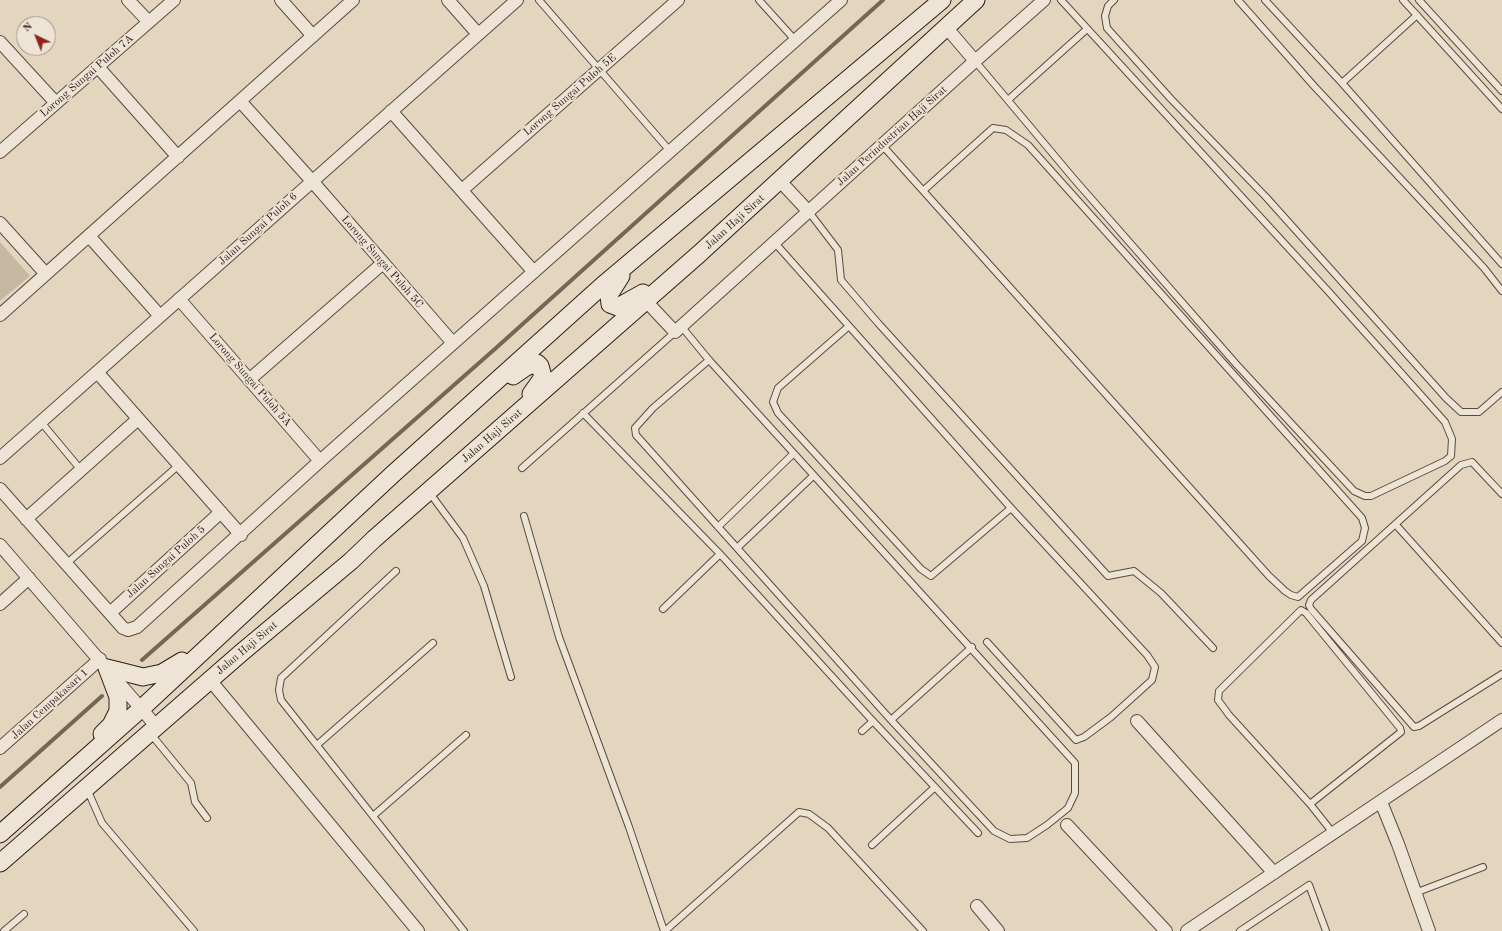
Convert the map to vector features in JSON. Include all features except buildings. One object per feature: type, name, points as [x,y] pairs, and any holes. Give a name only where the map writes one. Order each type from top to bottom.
[{"type":"main road","points":[[0,834],[142,708],[464,410],[649,245],[942,0]]},
{"type":"main road","name":"Jalan Haji Sirat","points":[[0,863],[210,680],[351,561],[646,301],[780,181],[976,0]]},
{"type":"main road","points":[[649,245],[614,285],[609,295],[610,304],[618,307],[632,301],[699,254]]},
{"type":"main road","points":[[464,410],[526,366],[536,363],[540,366],[543,378],[535,389],[493,435]]},
{"type":"main road","points":[[103,663],[143,677],[162,673],[189,656],[253,605]]},
{"type":"main road","points":[[18,818],[111,725],[118,711],[118,697],[103,663]]},
{"type":"street","points":[[128,0],[148,22]]},
{"type":"street","name":"Lorong Sungai Puloh 7A","points":[[0,152],[174,0]]},
{"type":"street","points":[[281,0],[313,36]]},
{"type":"street","points":[[0,315],[353,0]]},
{"type":"street","points":[[448,0],[478,34]]},
{"type":"street","name":"Jalan Sungai Puloh 6","points":[[0,458],[517,0]]},
{"type":"street","name":"Lorong Sungai Puloh 5E","points":[[462,190],[678,0]]},
{"type":"street","points":[[0,489],[124,628],[128,630],[137,627],[240,535],[320,460],[841,0]]},
{"type":"street","name":"Jalan Perindustrian Haji Sirat","points":[[678,329],[1044,0]]},
{"type":"street","points":[[946,27],[975,61]]},
{"type":"street","points":[[0,42],[56,103]]},
{"type":"street","points":[[98,67],[178,156]]},
{"type":"street","name":"Lorong Sungai Puloh 5C","points":[[240,101],[312,181],[452,344]]},
{"type":"street","points":[[391,111],[534,272]]},
{"type":"street","points":[[780,181],[808,212]]},
{"type":"street","points":[[0,223],[46,274]]},
{"type":"street","points":[[89,236],[160,316]]},
{"type":"street","points":[[249,380],[383,263]]},
{"type":"street","name":"Lorong Sungai Puloh 5A","points":[[179,299],[320,460]]},
{"type":"street","points":[[646,301],[678,329]]},
{"type":"street","points":[[97,372],[240,535]]},
{"type":"street","points":[[26,519],[138,419]]},
{"type":"street","name":"Jalan Sungai Puloh 5","points":[[110,613],[221,512]]},
{"type":"street","points":[[0,545],[142,708],[154,730]]},
{"type":"street","points":[[0,604],[29,578]]},
{"type":"street","name":"Jalan Cempakasari 1","points":[[0,748],[103,663]]},
{"type":"street","points":[[210,680],[418,931]]},
{"type":"street","points":[[1187,931],[1206,926],[1274,873],[1502,720]]},
{"type":"street","points":[[1137,721],[1274,873]]},
{"type":"street","points":[[1381,802],[1429,931]]},
{"type":"street","points":[[1067,825],[1166,931]]},
{"type":"street","points":[[977,906],[998,931]]},
{"type":"lane","points":[[539,0],[670,151]]},
{"type":"lane","points":[[759,0],[795,40]]},
{"type":"lane","points":[[975,61],[1074,179],[1232,359],[1354,490],[1365,496],[1371,496],[1445,461],[1451,456],[1452,439],[1445,422],[1328,291],[1061,0]]},
{"type":"lane","points":[[1114,0],[1108,6],[1105,16],[1107,28],[1171,99],[1266,197],[1446,398],[1462,412],[1479,412],[1502,392]]},
{"type":"lane","points":[[1238,0],[1314,86],[1484,268],[1502,291]]},
{"type":"lane","points":[[1265,0],[1342,82],[1502,264]]},
{"type":"lane","points":[[1403,0],[1502,109]]},
{"type":"lane","points":[[1419,0],[1502,91]]},
{"type":"lane","points":[[1342,82],[1417,15]]},
{"type":"lane","points":[[1008,100],[1087,29]]},
{"type":"lane","points":[[882,145],[1248,552],[1285,591],[1298,597],[1362,541],[1365,528],[1362,518],[1028,145],[1006,130],[993,128],[924,190]]},
{"type":"lane","points":[[808,212],[838,250],[841,280],[888,335],[1108,576],[1134,571],[1161,593],[1213,648]]},
{"type":"lane","points":[[775,243],[1011,508],[1147,655],[1155,667],[1152,680],[1111,717],[1084,737],[1076,740],[987,642]]},
{"type":"lane","points":[[849,326],[778,388],[773,402],[778,413],[921,569],[931,576],[1011,508]]},
{"type":"lane","points":[[522,468],[678,329],[709,360],[813,476],[972,647],[1075,763],[1075,793],[1068,808],[1047,825],[1027,838],[1010,839],[994,831],[891,720],[636,435],[636,428],[653,408],[709,360]]},
{"type":"lane","points":[[584,413],[720,554],[978,833]]},
{"type":"lane","points":[[41,422],[81,470]]},
{"type":"lane","points":[[718,527],[793,454]]},
{"type":"lane","points":[[1502,494],[1472,462],[1461,465],[1311,600],[1309,604],[1311,609],[1414,727],[1419,726],[1502,674]]},
{"type":"lane","points":[[66,564],[179,465]]},
{"type":"lane","points":[[737,548],[813,476]]},
{"type":"lane","points":[[428,492],[463,538],[484,586],[511,677]]},
{"type":"lane","points":[[524,516],[559,637],[629,827],[665,931],[799,812],[809,814],[828,828],[923,931]]},
{"type":"lane","points":[[1396,525],[1502,643]]},
{"type":"lane","points":[[664,609],[720,554]]},
{"type":"lane","points":[[396,571],[281,678],[279,690],[281,700],[464,931]]},
{"type":"lane","points":[[1310,804],[1401,732],[1400,728],[1306,613],[1301,610],[1219,691],[1218,700],[1229,715],[1310,804],[1333,833]]},
{"type":"lane","points":[[317,745],[434,643]]},
{"type":"lane","points":[[891,720],[972,647]]},
{"type":"lane","points":[[862,731],[873,721]]},
{"type":"lane","points":[[154,730],[191,784],[195,802],[207,818]]},
{"type":"lane","points":[[373,816],[466,735]]},
{"type":"lane","points":[[872,845],[935,787]]},
{"type":"lane","points":[[86,789],[102,823],[194,931]]},
{"type":"lane","points":[[1415,893],[1483,867]]},
{"type":"lane","points":[[1240,931],[1309,885],[1326,931]]},
{"type":"lane","points":[[4,931],[24,914]]},
{"type":"shaded area","points":[[0,242],[30,276],[0,301]]},
{"type":"waterway","points":[[142,660],[496,348],[883,0]]},
{"type":"waterway","points":[[0,787],[102,696]]}]
